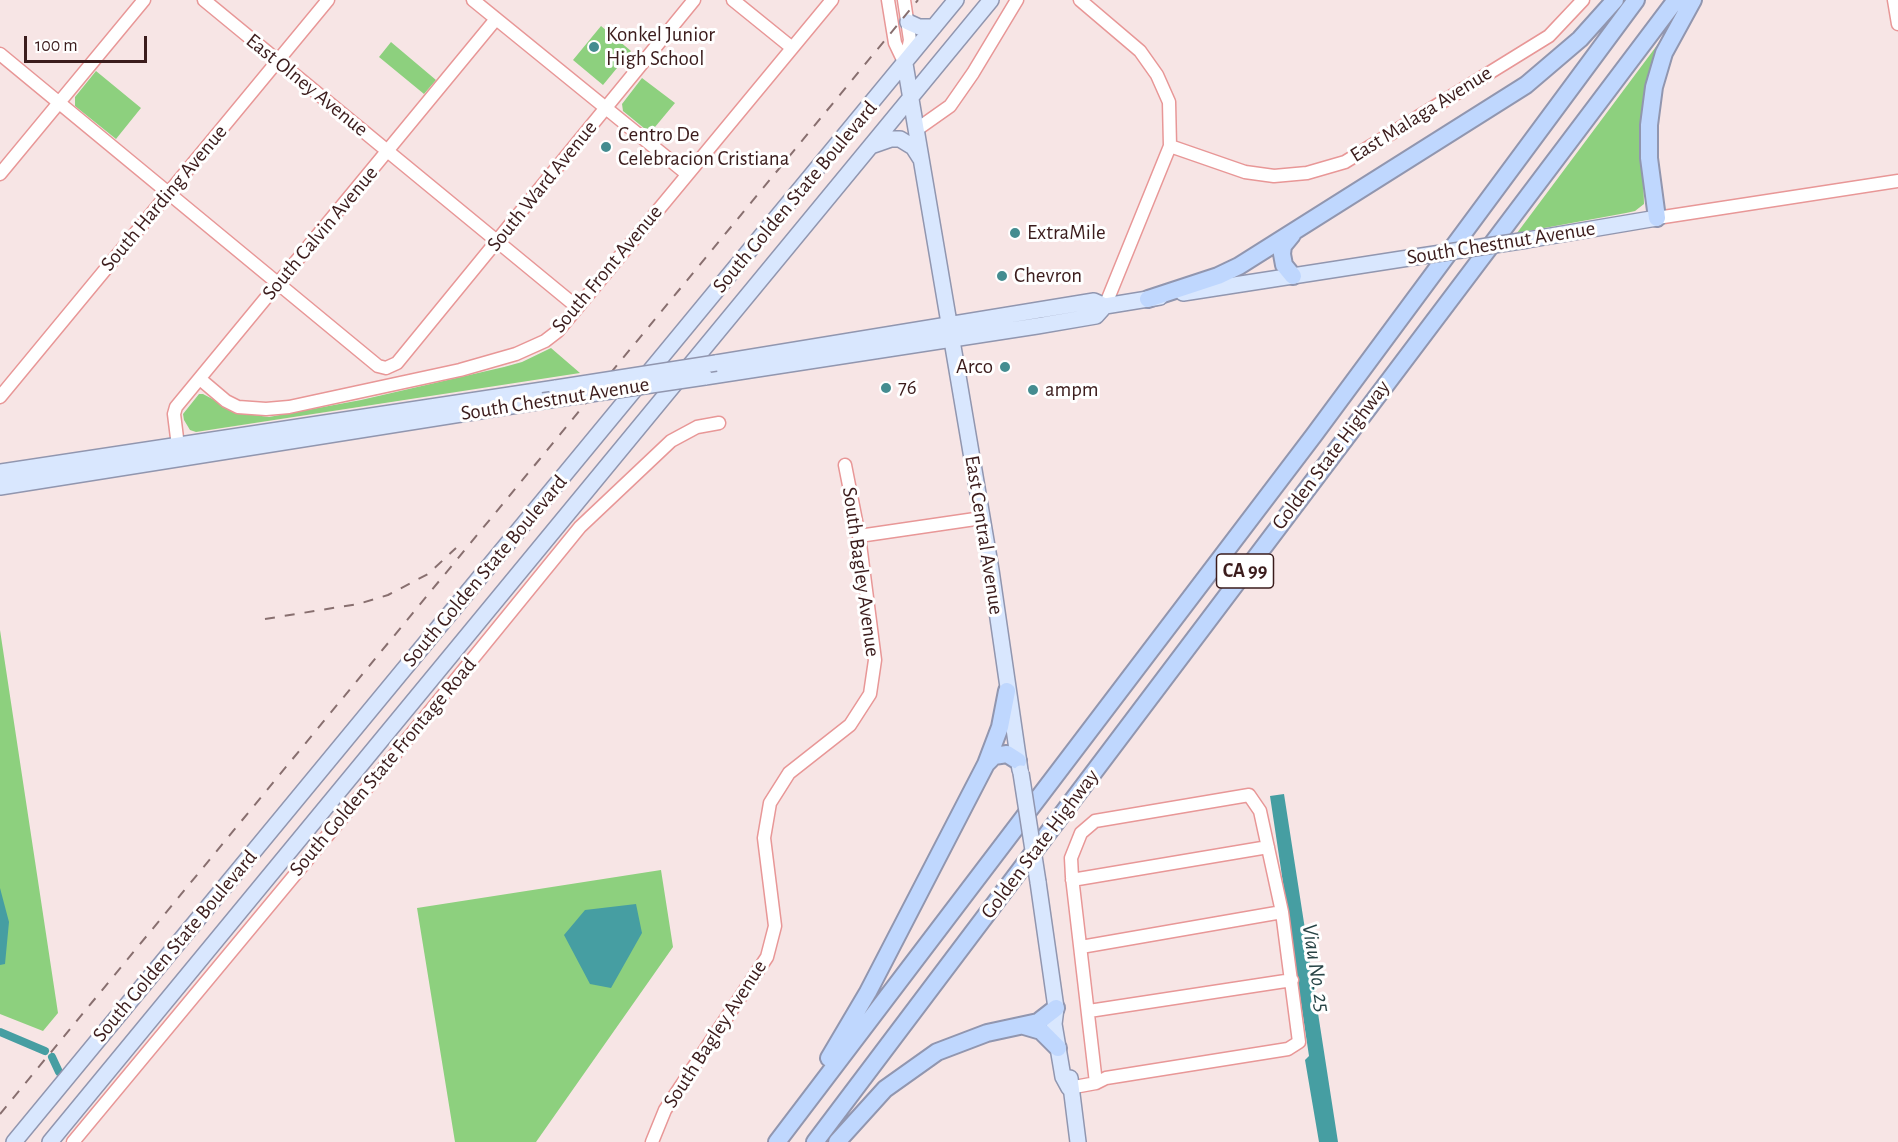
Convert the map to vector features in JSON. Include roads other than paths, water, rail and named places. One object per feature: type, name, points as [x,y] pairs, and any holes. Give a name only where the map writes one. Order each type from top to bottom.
[{"type":"highway","points":[[1148,298],[1228,271],[1526,85],[1580,39],[1615,0]]},
{"type":"highway","name":"Golden State Highway","points":[[781,1137],[1314,435],[1636,0]]},
{"type":"highway","name":"Golden State Highway","points":[[815,1142],[1676,0]]},
{"type":"highway","points":[[1657,218],[1649,158],[1649,125],[1654,87],[1664,53],[1692,0]]},
{"type":"highway","points":[[1293,276],[1284,265],[1282,249],[1297,230]]},
{"type":"highway","points":[[781,1137],[868,992],[986,764],[1000,727],[1007,691]]},
{"type":"highway","points":[[986,764],[994,756],[1006,754],[1019,767]]},
{"type":"highway","points":[[837,1142],[885,1089],[937,1053],[987,1033],[1038,1022],[1056,1008]]},
{"type":"highway","points":[[1024,1026],[1041,1031],[1058,1048]]},
{"type":"main road","name":"South Golden State Boulevard","points":[[14,1142],[956,0]]},
{"type":"main road","name":"South Golden State Boulevard","points":[[50,1142],[991,0]]},
{"type":"main road","points":[[908,22],[919,27],[934,27]]},
{"type":"main road","name":"East Central Avenue","points":[[905,64],[982,518],[1056,1008],[1063,1025],[1070,1076],[1069,1088],[1078,1142]]},
{"type":"main road","points":[[871,146],[891,138],[900,139],[913,147],[920,158]]},
{"type":"main road","name":"South Chestnut Avenue","points":[[0,487],[179,451],[556,388],[716,363],[950,331],[1096,316],[1105,306],[1148,298],[1657,218]]},
{"type":"main road","name":"South Chestnut Avenue","points":[[0,471],[179,451],[543,401],[705,377],[950,331]]},
{"type":"main road","name":"East Central Avenue","points":[[1056,1008],[1054,1024],[1063,1077],[1069,1088]]},
{"type":"street","points":[[0,174],[144,0]]},
{"type":"street","name":"East Olney Avenue","points":[[204,0],[577,307]]},
{"type":"street","name":"South Harding Avenue","points":[[0,397],[328,0]]},
{"type":"street","points":[[473,0],[687,174]]},
{"type":"street","name":"South Ward Avenue","points":[[278,284],[378,366],[386,368],[397,363],[694,0]]},
{"type":"street","points":[[733,0],[791,47]]},
{"type":"street","name":"South Front Avenue","points":[[200,379],[226,401],[251,409],[289,407],[460,370],[524,352],[545,341],[558,331],[832,0]]},
{"type":"street","name":"East Central Avenue","points":[[888,0],[895,43],[905,64]]},
{"type":"street","name":"East Central Avenue","points":[[904,0],[910,40],[905,64]]},
{"type":"street","points":[[916,130],[950,106],[1017,0]]},
{"type":"street","points":[[1080,0],[1140,51],[1157,75],[1169,102],[1170,146],[1105,306]]},
{"type":"street","name":"East Malaga Avenue","points":[[1170,146],[1245,172],[1274,176],[1307,173],[1345,162],[1549,36],[1583,0]]},
{"type":"street","points":[[1894,0],[1898,24]]},
{"type":"street","name":"South Calvin Avenue","points":[[179,451],[174,414],[176,407],[496,19]]},
{"type":"street","points":[[0,54],[278,284]]},
{"type":"street","name":"South Chestnut Avenue","points":[[1657,218],[1898,181]]},
{"type":"street","name":"South Golden State Frontage Road","points":[[73,1142],[580,527],[671,441],[697,427],[719,423]]},
{"type":"street","name":"South Bagley Avenue","points":[[652,1142],[664,1110],[767,957],[774,926],[764,838],[770,803],[789,774],[850,725],[870,694],[875,660],[859,536],[844,465]]},
{"type":"street","points":[[859,536],[982,518]]},
{"type":"street","points":[[1069,1088],[1096,1083],[1106,1078],[1296,1046],[1300,1034],[1282,912],[1260,811],[1249,795],[1232,796],[1095,821],[1081,833],[1074,847],[1072,880],[1096,1083]]},
{"type":"street","points":[[1072,880],[1268,847]]},
{"type":"street","points":[[1081,947],[1282,912]]},
{"type":"street","points":[[1089,1011],[1292,980]]},
{"type":"water","points":[[1284,794],[1338,1142],[1319,1142],[1305,1060],[1309,1056],[1270,796]]},
{"type":"water","points":[[0,888],[9,922],[5,964],[0,965]]},
{"type":"water","points":[[636,904],[642,933],[611,988],[590,984],[564,935],[585,910]]},
{"type":"waterway","points":[[0,1032],[45,1051]]},
{"type":"waterway","points":[[52,1057],[59,1072]]},
{"type":"railway","points":[[0,1114],[918,0]]},
{"type":"railway","points":[[265,619],[358,604],[388,595],[428,574],[456,548]]},
{"type":"place","name":"Konkel Junior High School","points":[[594,47]]},
{"type":"place","name":"Centro De Celebracion Cristiana","points":[[606,147]]},
{"type":"place","name":"ExtraMile","points":[[1015,233]]},
{"type":"place","name":"Chevron","points":[[1002,276]]},
{"type":"place","name":"Arco","points":[[1005,367]]},
{"type":"place","name":"76","points":[[886,388]]},
{"type":"place","name":"ampm","points":[[1033,390]]},
{"type":"water label","name":"Viau No. 25","points":[[1316,968]]}]
